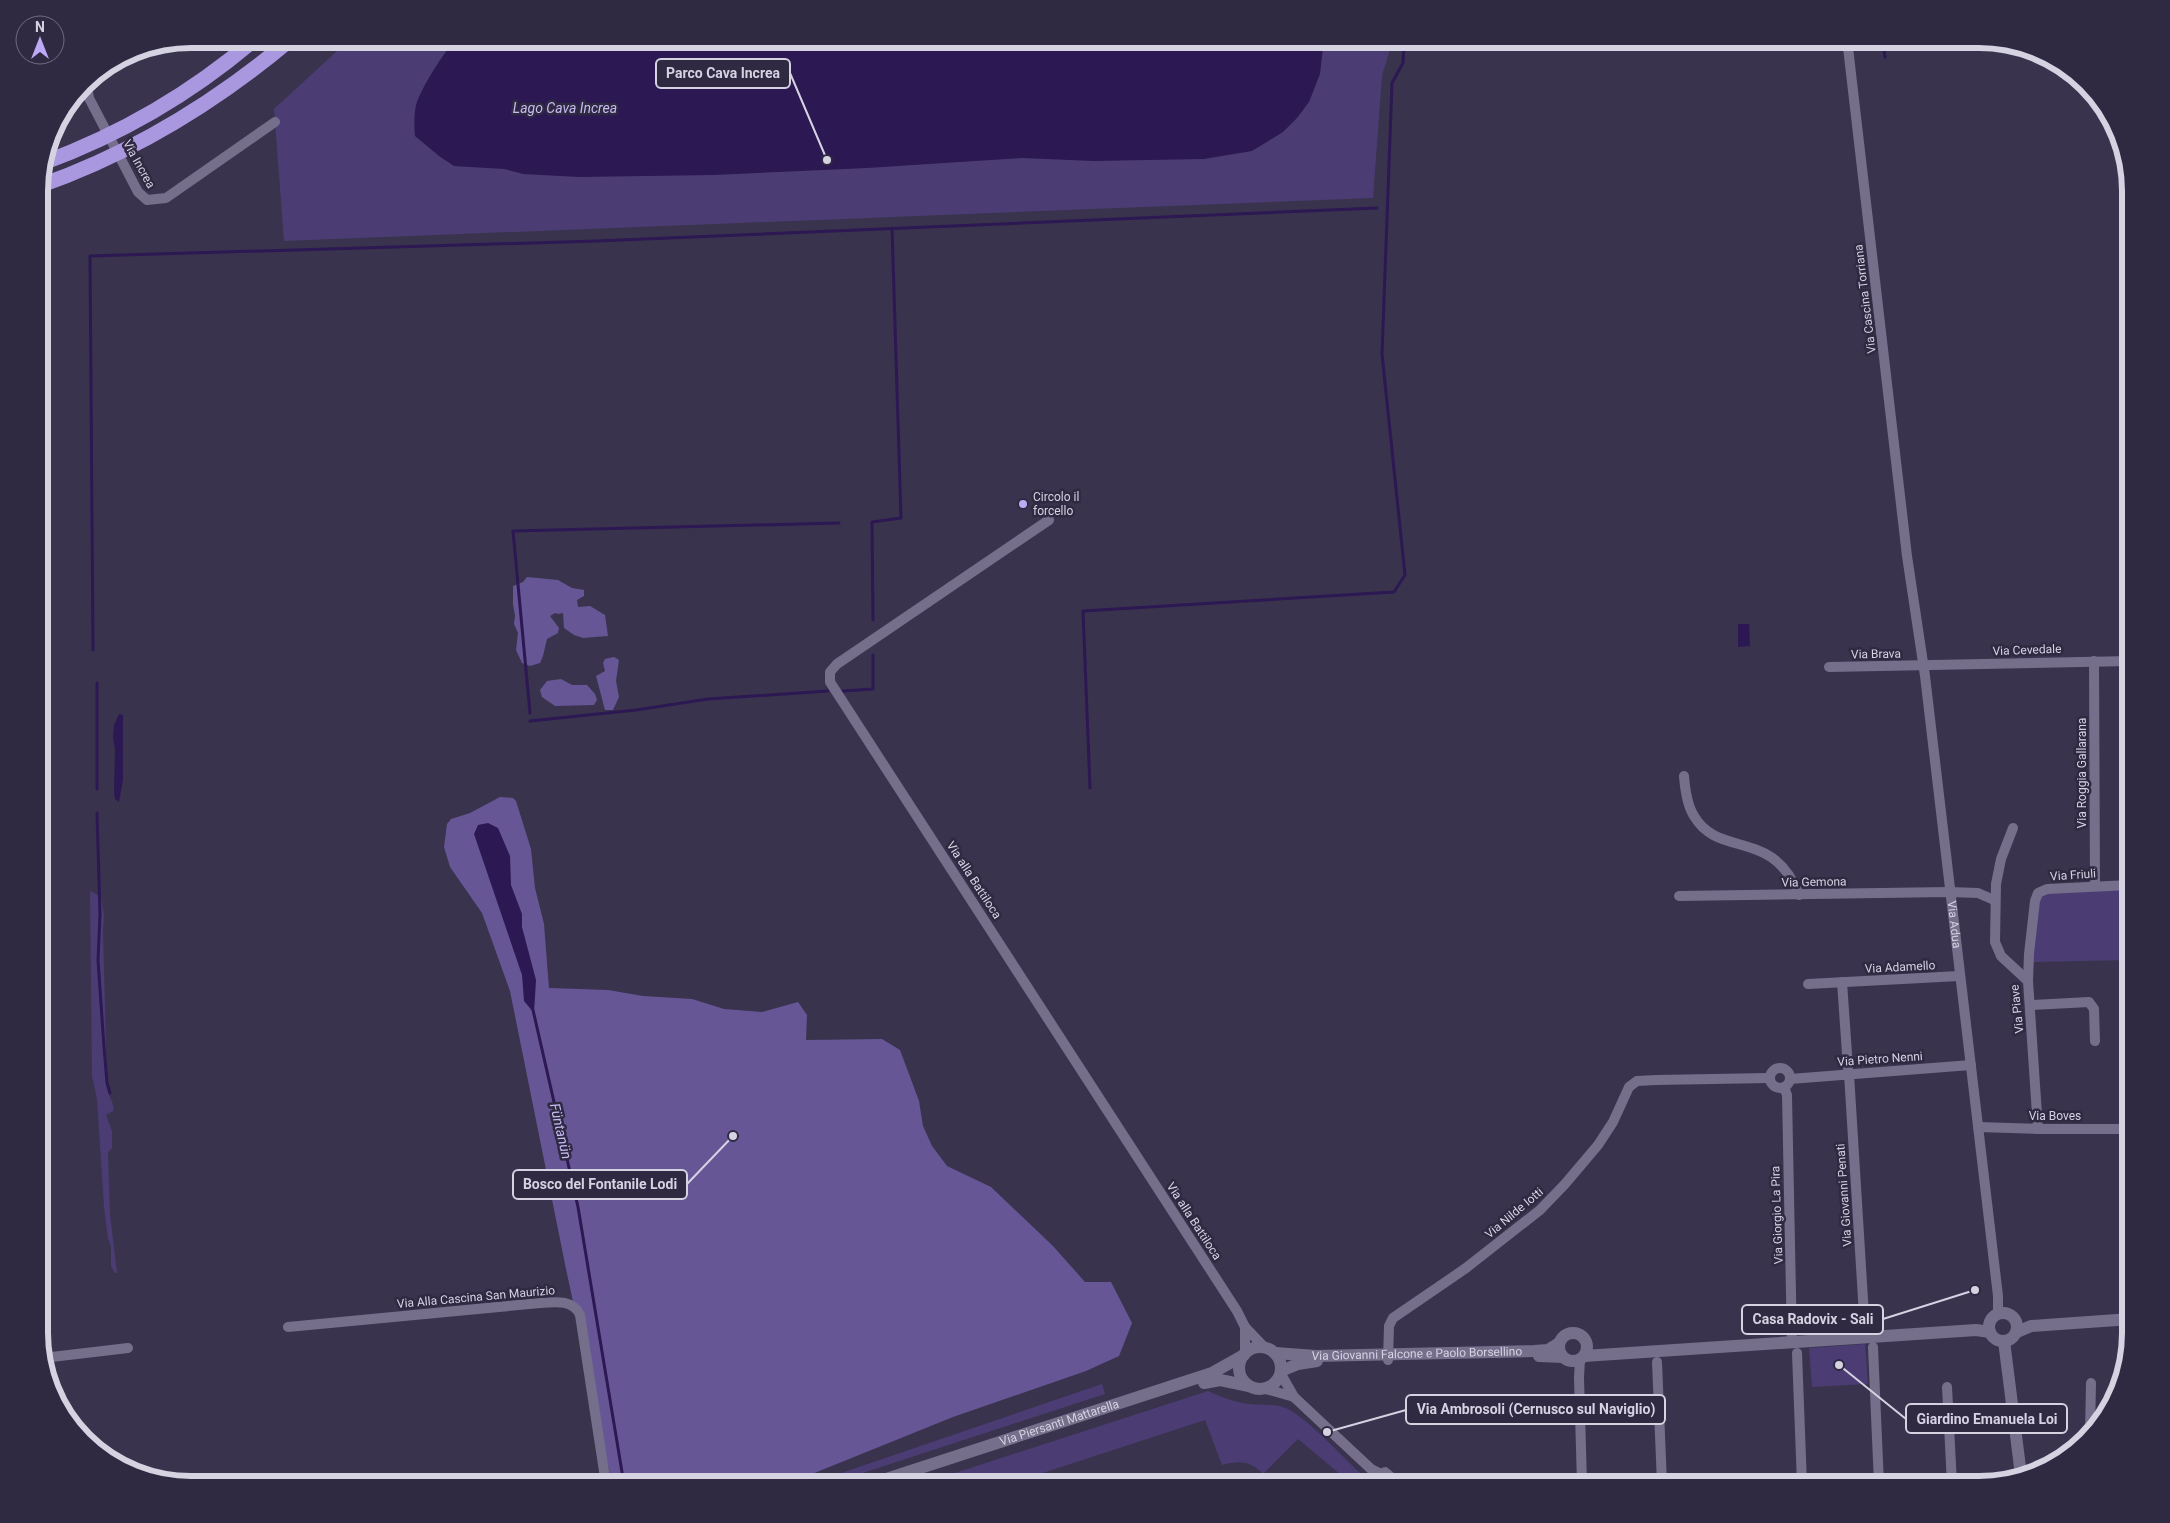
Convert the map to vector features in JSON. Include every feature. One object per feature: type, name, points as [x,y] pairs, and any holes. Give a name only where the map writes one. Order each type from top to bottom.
[{"type":"highway","points":[[50,160],[117,131],[167,104],[221,67],[244,48]]},
{"type":"highway","points":[[48,183],[99,163],[173,124],[233,86],[280,48]]},
{"type":"street","name":"Via Cascina Torriana","points":[[1848,48],[1907,556]]},
{"type":"street","name":"Via Increa","points":[[88,91],[90,98],[138,192],[142,198],[149,201],[166,198],[275,122]]},
{"type":"street","name":"Via alla Battiloca","points":[[1049,520],[837,664],[830,672],[829,678],[832,686],[968,893],[1237,1311],[1245,1327],[1270,1351]]},
{"type":"street","name":"Via Adua","points":[[1907,556],[1924,666],[1959,976],[1998,1296],[2003,1323]]},
{"type":"street","name":"Via Roggia Gallarana","points":[[2094,661],[2095,885]]},
{"type":"street","name":"Via Cevedale","points":[[1924,666],[2122,661]]},
{"type":"street","name":"Via Brava","points":[[1829,667],[1924,666]]},
{"type":"street","points":[[1684,776],[1690,808],[1702,827],[1715,836],[1755,848],[1772,857],[1788,871],[1799,895]]},
{"type":"street","name":"Via Piave","points":[[2013,828],[1999,868],[1994,900],[1995,938],[2003,959],[2028,981],[2038,1129]]},
{"type":"street","name":"Via Friuli","points":[[2028,981],[2035,901],[2038,893],[2048,888],[2122,885]]},
{"type":"street","name":"Via Gemona","points":[[1679,896],[1949,892]]},
{"type":"street","points":[[1949,892],[1978,893],[1994,900]]},
{"type":"street","name":"Via Adamello","points":[[1808,984],[1959,976]]},
{"type":"street","points":[[1842,982],[1848,1071]]},
{"type":"street","points":[[2030,1005],[2089,1002],[2094,1009],[2095,1041]]},
{"type":"street","name":"Via Pietro Nenni","points":[[1790,1078],[1848,1071],[1971,1065]]},
{"type":"street","points":[[1780,1067],[1786,1070],[1790,1078],[1788,1084],[1784,1087],[1776,1088],[1769,1078],[1773,1070],[1780,1067]]},
{"type":"street","name":"Via Giovanni Penati","points":[[1848,1071],[1864,1314]]},
{"type":"street","name":"Via Nilde Iotti","points":[[1388,1357],[1389,1326],[1393,1318],[1478,1259],[1540,1210],[1598,1145],[1613,1122],[1629,1087],[1637,1081],[1769,1078]]},
{"type":"street","name":"Via Giorgio La Pira","points":[[1784,1087],[1787,1094],[1794,1344],[1802,1476]]},
{"type":"street","name":"Via Boves","points":[[1978,1127],[2038,1129],[2122,1128]]},
{"type":"street","name":"Via Alla Cascina San Maurizio","points":[[288,1327],[540,1303],[570,1304],[577,1308],[580,1315],[605,1476]]},
{"type":"street","name":"Via Giovanni Falcone e Paolo Borsellino","points":[[1270,1351],[1312,1356],[1577,1356],[1604,1348],[1794,1344],[2003,1323],[2032,1326],[2122,1319]]},
{"type":"street","points":[[2003,1323],[1995,1338],[2004,1341],[2019,1470]]},
{"type":"street","name":"Via alla Battiloca","points":[[1244,1354],[1245,1327]]},
{"type":"street","name":"Via Giovanni Falcone e Paolo Borsellino","points":[[1281,1373],[1290,1366],[1312,1362],[1542,1351],[1552,1348],[1566,1334],[1572,1332],[1582,1336],[1577,1356]]},
{"type":"street","points":[[1559,1343],[1559,1352],[1577,1356],[1582,1476]]},
{"type":"street","points":[[50,1357],[128,1348]]},
{"type":"street","points":[[1873,1348],[1879,1476]]},
{"type":"street","points":[[1294,1397],[1248,1386],[1239,1372],[1240,1362],[1244,1354],[1253,1349],[1270,1351],[1280,1362],[1281,1373],[1294,1397],[1375,1476],[1385,1472],[1390,1476]]},
{"type":"street","name":"Via Piersanti Mattarella","points":[[896,1476],[1212,1373],[1244,1354]]},
{"type":"street","points":[[1657,1362],[1662,1476]]},
{"type":"street","points":[[1266,1389],[1276,1383],[1281,1373]]},
{"type":"street","name":"Via Piersanti Mattarella","points":[[916,1476],[1207,1381],[1220,1380],[1248,1386]]},
{"type":"street","points":[[2090,1423],[2091,1383]]},
{"type":"street","points":[[1947,1387],[1952,1476]]},
{"type":"shaded area","points":[[340,48],[1390,48],[1382,75],[1373,198],[284,241],[274,109]]},
{"type":"shaded area","points":[[527,577],[558,580],[572,588],[584,590],[584,596],[577,600],[578,607],[590,606],[605,615],[608,636],[583,638],[574,635],[564,628],[563,613],[555,613],[550,616],[559,628],[558,633],[547,639],[540,663],[530,666],[522,663],[516,650],[518,633],[514,624],[513,586],[523,582]]},
{"type":"shaded area","points":[[614,657],[619,660],[616,681],[619,697],[613,710],[605,710],[596,676],[605,671],[603,663],[605,659]]},
{"type":"shaded area","points":[[561,679],[572,685],[587,685],[595,694],[597,700],[594,705],[555,706],[542,697],[540,690],[547,681]]},
{"type":"shaded area","points":[[500,797],[513,798],[516,801],[531,849],[535,888],[544,924],[549,988],[608,990],[643,996],[692,999],[724,1009],[762,1012],[798,1002],[807,1015],[806,1040],[882,1039],[900,1050],[919,1101],[923,1126],[932,1146],[947,1166],[991,1187],[1053,1246],[1085,1282],[1111,1282],[1132,1323],[1119,1356],[1086,1371],[953,1417],[804,1476],[610,1476],[510,991],[482,913],[450,867],[444,847],[447,824],[451,819],[470,813]]},
{"type":"shaded area","points":[[2122,888],[2122,960],[2033,962],[2040,898],[2043,894]]},
{"type":"shaded area","points":[[90,891],[101,897],[104,916],[107,1088],[113,1108],[113,1111],[106,1115],[112,1131],[112,1148],[108,1152],[110,1214],[117,1273],[115,1273],[111,1266],[111,1247],[104,1207],[97,1099],[92,1076]]},
{"type":"shaded area","points":[[1865,1344],[1868,1384],[1812,1387],[1809,1348]]},
{"type":"shaded area","points":[[1102,1384],[1105,1394],[854,1476],[832,1476]]},
{"type":"shaded area","points":[[1208,1391],[1238,1402],[1286,1408],[1313,1428],[1364,1476],[1342,1476],[1298,1439],[1263,1474],[1249,1464],[1234,1462],[1222,1465],[1205,1420],[1034,1476],[946,1476]]},
{"type":"water","name":"Lago Cava Increa","points":[[448,48],[1323,48],[1320,74],[1309,102],[1283,132],[1252,151],[1204,159],[1093,161],[1022,158],[713,175],[579,177],[523,174],[504,169],[454,166],[415,136],[416,105],[433,70]]},
{"type":"water","points":[[1738,624],[1749,624],[1750,646],[1738,647]]},
{"type":"water","points":[[119,714],[123,715],[123,780],[119,802],[115,799],[114,793],[115,749],[113,738],[114,725]]},
{"type":"water","points":[[488,823],[498,828],[510,856],[511,885],[522,914],[522,927],[536,980],[534,1013],[524,1001],[522,975],[474,834],[478,825]]},
{"type":"waterway","points":[[1090,788],[1083,611],[1394,592],[1405,575],[1382,354],[1392,83],[1403,63],[1404,48]]},
{"type":"waterway","points":[[1884,48],[1885,57]]},
{"type":"waterway","points":[[93,650],[90,256],[597,241],[1377,208]]},
{"type":"waterway","points":[[873,620],[872,522],[901,518],[892,228]]},
{"type":"waterway","points":[[530,713],[513,531],[839,523]]},
{"type":"waterway","points":[[843,691],[873,689],[873,655]]},
{"type":"waterway","points":[[97,683],[97,789]]},
{"type":"waterway","points":[[530,721],[636,710],[708,699],[828,691]]},
{"type":"waterway","points":[[97,813],[100,914],[98,960],[107,1083],[110,1093]]},
{"type":"waterway","name":"Füntanün","points":[[533,1010],[578,1207],[623,1476]]},
{"type":"place","name":"Parco Cava Increa","points":[[827,160]]},
{"type":"place","name":"Circolo il forcello","points":[[1023,504]]},
{"type":"place","name":"Bosco del Fontanile Lodi","points":[[733,1136]]},
{"type":"place","name":"Casa Radovix - Sali","points":[[1975,1290]]},
{"type":"place","name":"Giardino Emanuela Loi","points":[[1839,1365]]},
{"type":"place","name":"Via Ambrosoli (Cernusco sul Naviglio)","points":[[1327,1432]]}]
